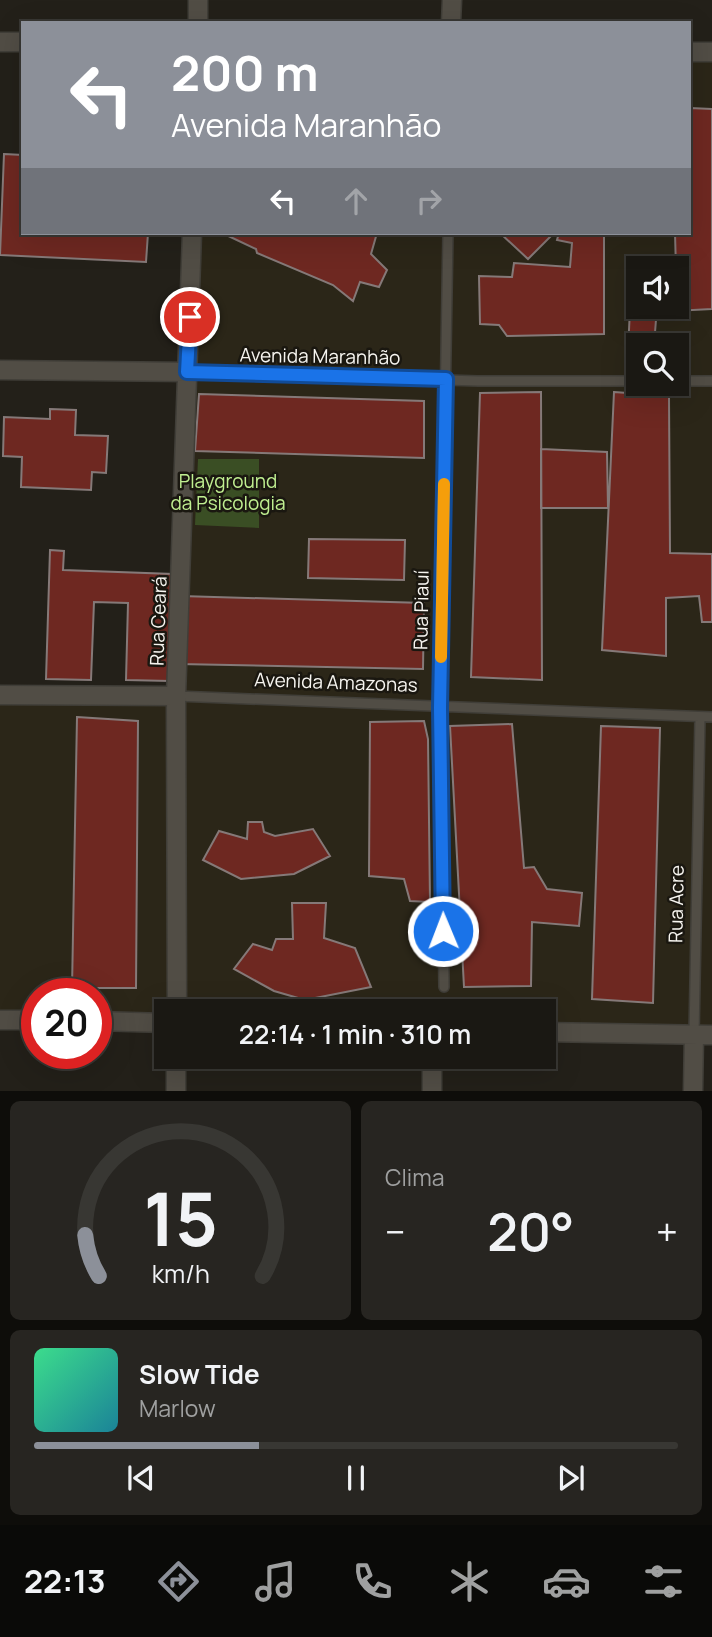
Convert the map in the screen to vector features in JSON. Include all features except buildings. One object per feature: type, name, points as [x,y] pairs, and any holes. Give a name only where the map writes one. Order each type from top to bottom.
[{"type":"street","points":[[198,0],[198,21]]},
{"type":"street","points":[[452,0],[452,21]]},
{"type":"street","points":[[0,42],[21,42]]},
{"type":"street","points":[[691,52],[712,52],[712,44]]},
{"type":"street","name":"Rua Ceará","points":[[177,999],[176,696],[192,235]]},
{"type":"street","name":"Avenida Maranhão","points":[[0,370],[187,372]]},
{"type":"street","name":"Avenida Amazonas","points":[[0,695],[176,696]]},
{"type":"street","points":[[0,1020],[21,1020]]},
{"type":"street","points":[[112,1021],[154,1023]]},
{"type":"street","points":[[556,1032],[703,1035]]},
{"type":"street","name":"Rua Acre","points":[[693,1091],[703,1035]]},
{"type":"street","points":[[176,1069],[176,1091]]},
{"type":"street","points":[[432,1069],[432,1091]]},
{"type":"lane","name":"Rua Piauí","points":[[444,987],[440,708],[448,235]]},
{"type":"lane","name":"Avenida Maranhão","points":[[187,372],[626,381]]},
{"type":"lane","points":[[689,381],[712,381]]},
{"type":"lane","name":"Avenida Amazonas","points":[[176,696],[712,717]]},
{"type":"lane","name":"Rua Acre","points":[[701,717],[703,1035]]},
{"type":"shaded area","points":[[691,56],[712,57],[712,1033],[556,1029],[556,999],[154,999],[154,1021],[112,1020],[112,978],[21,978],[21,1019],[0,1018],[0,694],[177,697],[193,235],[691,235]]},
{"type":"green space","name":"Playground da Psicologia","points":[[198,459],[259,459],[259,528],[195,525]]},
{"type":"slow traffic","points":[[441,657],[444,484]]},
{"type":"route","points":[[190,317],[187,372],[220,375],[446,379],[440,708],[443,931]]}]
